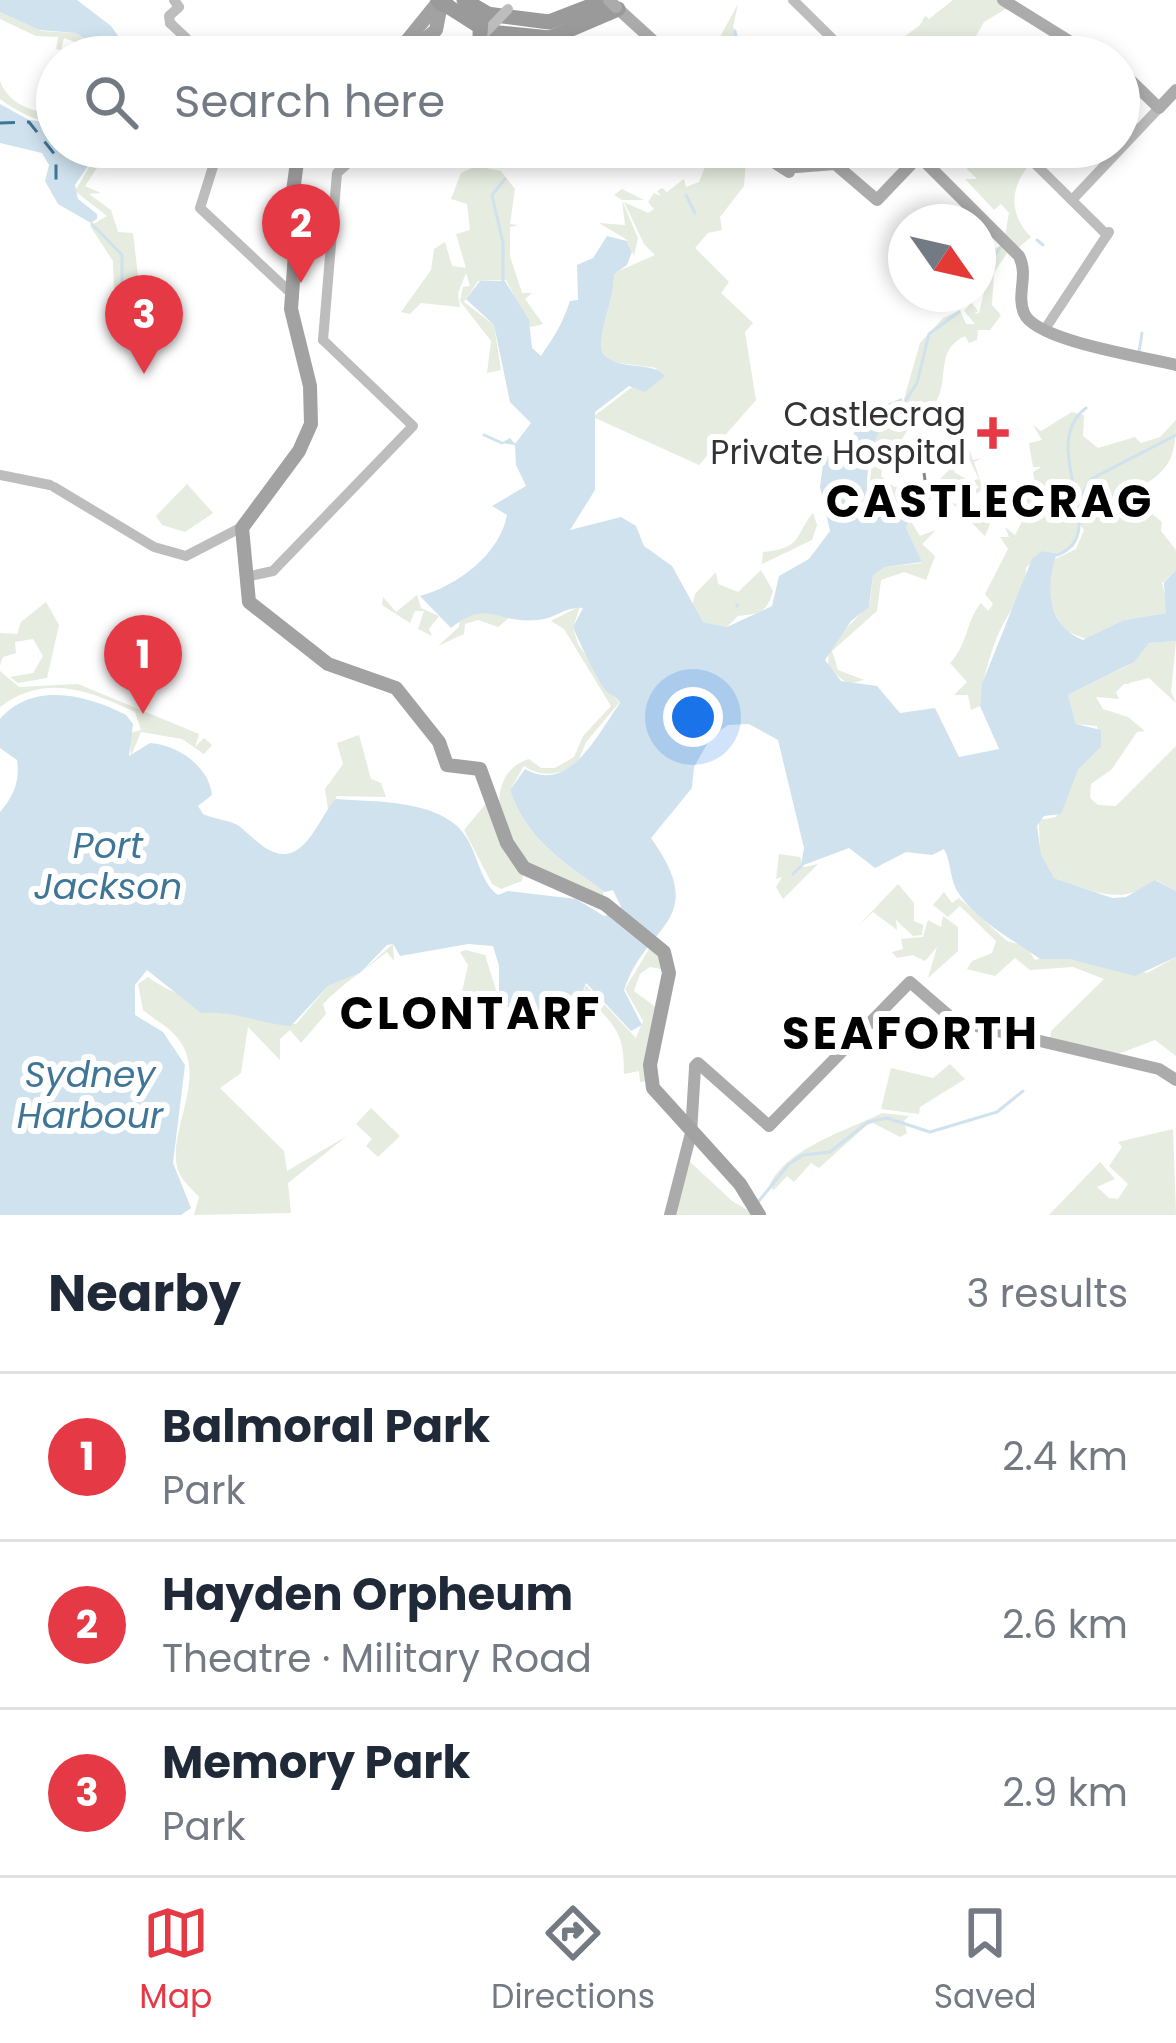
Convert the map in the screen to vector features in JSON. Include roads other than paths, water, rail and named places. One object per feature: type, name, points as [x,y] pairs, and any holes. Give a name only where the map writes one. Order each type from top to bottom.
[{"type":"highway","points":[[436,36],[478,16],[551,16],[591,0]]},
{"type":"highway","points":[[478,16],[566,18],[615,5]]},
{"type":"highway","points":[[478,16],[547,32],[581,23],[615,5]]},
{"type":"highway","points":[[556,36],[585,26],[615,5]]},
{"type":"highway","points":[[478,16],[543,36]]},
{"type":"highway","points":[[297,168],[290,214],[291,293],[312,395],[309,430],[246,529],[251,605],[330,666],[396,688],[439,742],[447,765],[479,767],[510,849],[529,877],[616,911]]},
{"type":"highway","points":[[247,577],[253,603],[279,627],[332,664],[396,686],[441,740],[450,764],[482,766],[508,842],[523,863],[616,911],[656,943],[668,956],[672,971],[662,1009]]},
{"type":"highway","points":[[656,943],[670,973],[653,1078],[757,1208]]},
{"type":"main road","points":[[793,0],[827,36]]},
{"type":"main road","points":[[1003,0],[1061,36]]},
{"type":"main road","points":[[176,3],[166,18],[178,36]]},
{"type":"main road","points":[[615,5],[649,36]]},
{"type":"main road","points":[[1140,87],[1159,104]]},
{"type":"main road","points":[[1140,125],[1176,91]]},
{"type":"main road","points":[[209,168],[200,208],[291,293]]},
{"type":"main road","points":[[247,577],[273,571],[413,426],[325,331],[337,173],[343,168]]},
{"type":"main road","points":[[842,168],[877,200],[908,168]]},
{"type":"main road","points":[[931,168],[1021,260],[1025,315],[1043,332],[1176,365]]},
{"type":"main road","points":[[1039,168],[1106,234],[1045,329]]},
{"type":"main road","points":[[1072,200],[1101,168]]},
{"type":"main road","points":[[1025,315],[1062,336]]},
{"type":"main road","points":[[0,476],[52,486],[154,547],[186,556],[246,529]]},
{"type":"main road","points":[[671,1215],[692,1130],[700,1069],[769,1122],[911,985],[946,1015],[1159,1069],[1176,1080]]},
{"type":"water","points":[[0,0],[77,0],[118,36],[39,30],[0,12]]},
{"type":"water","points":[[0,104],[36,121],[36,152],[0,143]]},
{"type":"water","points":[[48,168],[87,168],[75,185],[78,199],[97,219],[91,223],[58,204],[45,181]]},
{"type":"water","name":"Port Jackson","points":[[607,236],[627,241],[632,252],[627,265],[614,274],[602,352],[616,362],[651,368],[665,376],[645,392],[629,386],[595,412],[595,490],[570,530],[621,517],[636,526],[644,546],[672,566],[703,622],[727,627],[772,606],[779,576],[809,559],[830,531],[820,487],[824,457],[845,453],[866,406],[877,408],[902,398],[902,406],[885,423],[874,444],[867,493],[885,504],[917,498],[906,528],[922,562],[885,567],[873,575],[869,607],[851,621],[825,660],[841,681],[877,686],[900,713],[935,708],[959,757],[999,749],[980,706],[982,684],[1032,559],[1042,551],[1057,553],[1050,590],[1055,614],[1083,640],[1124,620],[1166,613],[1164,582],[1176,570],[1176,641],[1149,643],[1134,662],[1068,695],[1076,724],[1101,730],[1101,747],[1078,770],[1061,814],[1044,816],[1037,826],[1041,855],[1054,878],[1112,898],[1126,897],[1155,880],[1176,891],[1176,957],[1135,976],[1070,959],[1040,959],[967,904],[956,889],[944,849],[932,855],[906,852],[875,868],[849,848],[801,866],[804,848],[778,740],[749,724],[728,725],[711,737],[694,767],[692,788],[651,838],[668,866],[675,905],[624,990],[642,1025],[631,1031],[586,983],[573,1019],[544,1020],[499,1004],[499,966],[493,946],[468,944],[400,956],[393,944],[387,945],[360,973],[328,986],[291,1026],[201,1013],[147,970],[135,985],[135,1015],[163,1032],[185,1065],[173,1163],[191,1208],[181,1215],[0,1215],[0,812],[15,788],[18,768],[17,760],[0,748],[0,719],[13,707],[61,695],[126,715],[133,724],[129,756],[150,743],[182,753],[210,785],[212,795],[198,806],[203,814],[235,824],[276,853],[294,852],[303,845],[335,799],[409,805],[458,827],[498,895],[508,891],[576,899],[604,916],[623,911],[613,890],[605,892],[536,836],[510,790],[525,769],[541,775],[569,767],[592,744],[620,703],[606,691],[573,627],[583,608],[538,620],[484,613],[451,628],[420,596],[448,585],[486,555],[507,515],[492,506],[526,486],[516,465],[515,445],[501,443],[510,438],[515,444],[531,423],[510,402],[494,325],[466,299],[480,281],[505,281],[529,320],[532,348],[541,356],[570,301],[578,300],[577,265],[593,258]]},
{"type":"waterway","points":[[735,31],[736,36]]},
{"type":"waterway","points":[[503,280],[503,243],[492,195],[505,179]]},
{"type":"waterway","points":[[686,195],[695,213]]},
{"type":"waterway","points":[[92,224],[122,255],[122,296]]},
{"type":"waterway","points":[[1037,240],[1043,245]]},
{"type":"waterway","points":[[996,254],[1002,245]]},
{"type":"waterway","points":[[906,400],[917,383],[929,334],[959,312]]},
{"type":"waterway","points":[[1139,352],[1142,333]]},
{"type":"waterway","points":[[1057,555],[1073,544],[1079,529],[1068,444],[1072,425],[1086,408]]},
{"type":"waterway","points":[[484,435],[502,443]]},
{"type":"waterway","points":[[1079,521],[1082,495],[1091,479],[1176,435]]},
{"type":"waterway","points":[[917,498],[929,486]]},
{"type":"waterway","points":[[793,874],[801,866]]},
{"type":"waterway","points":[[758,1202],[789,1164],[803,1155],[830,1152],[868,1122],[887,1118],[930,1132],[997,1112],[1023,1091]]},
{"type":"railway","points":[[924,473],[925,480]]},
{"type":"place","name":"Hayden Orpheum","points":[[301,283]]},
{"type":"place","name":"Memory Park","points":[[144,374]]},
{"type":"place","name":"Castlecrag Private Hospital","points":[[993,433]]},
{"type":"place","name":"Balmoral Park","points":[[143,714]]},
{"type":"district","name":"CASTLECRAG","points":[[990,501]]},
{"type":"district","name":"CLONTARF","points":[[471,1013]]},
{"type":"district","name":"SEAFORTH","points":[[911,1033]]},
{"type":"water label","name":"Sydney Harbour","points":[[90,1094]]}]
